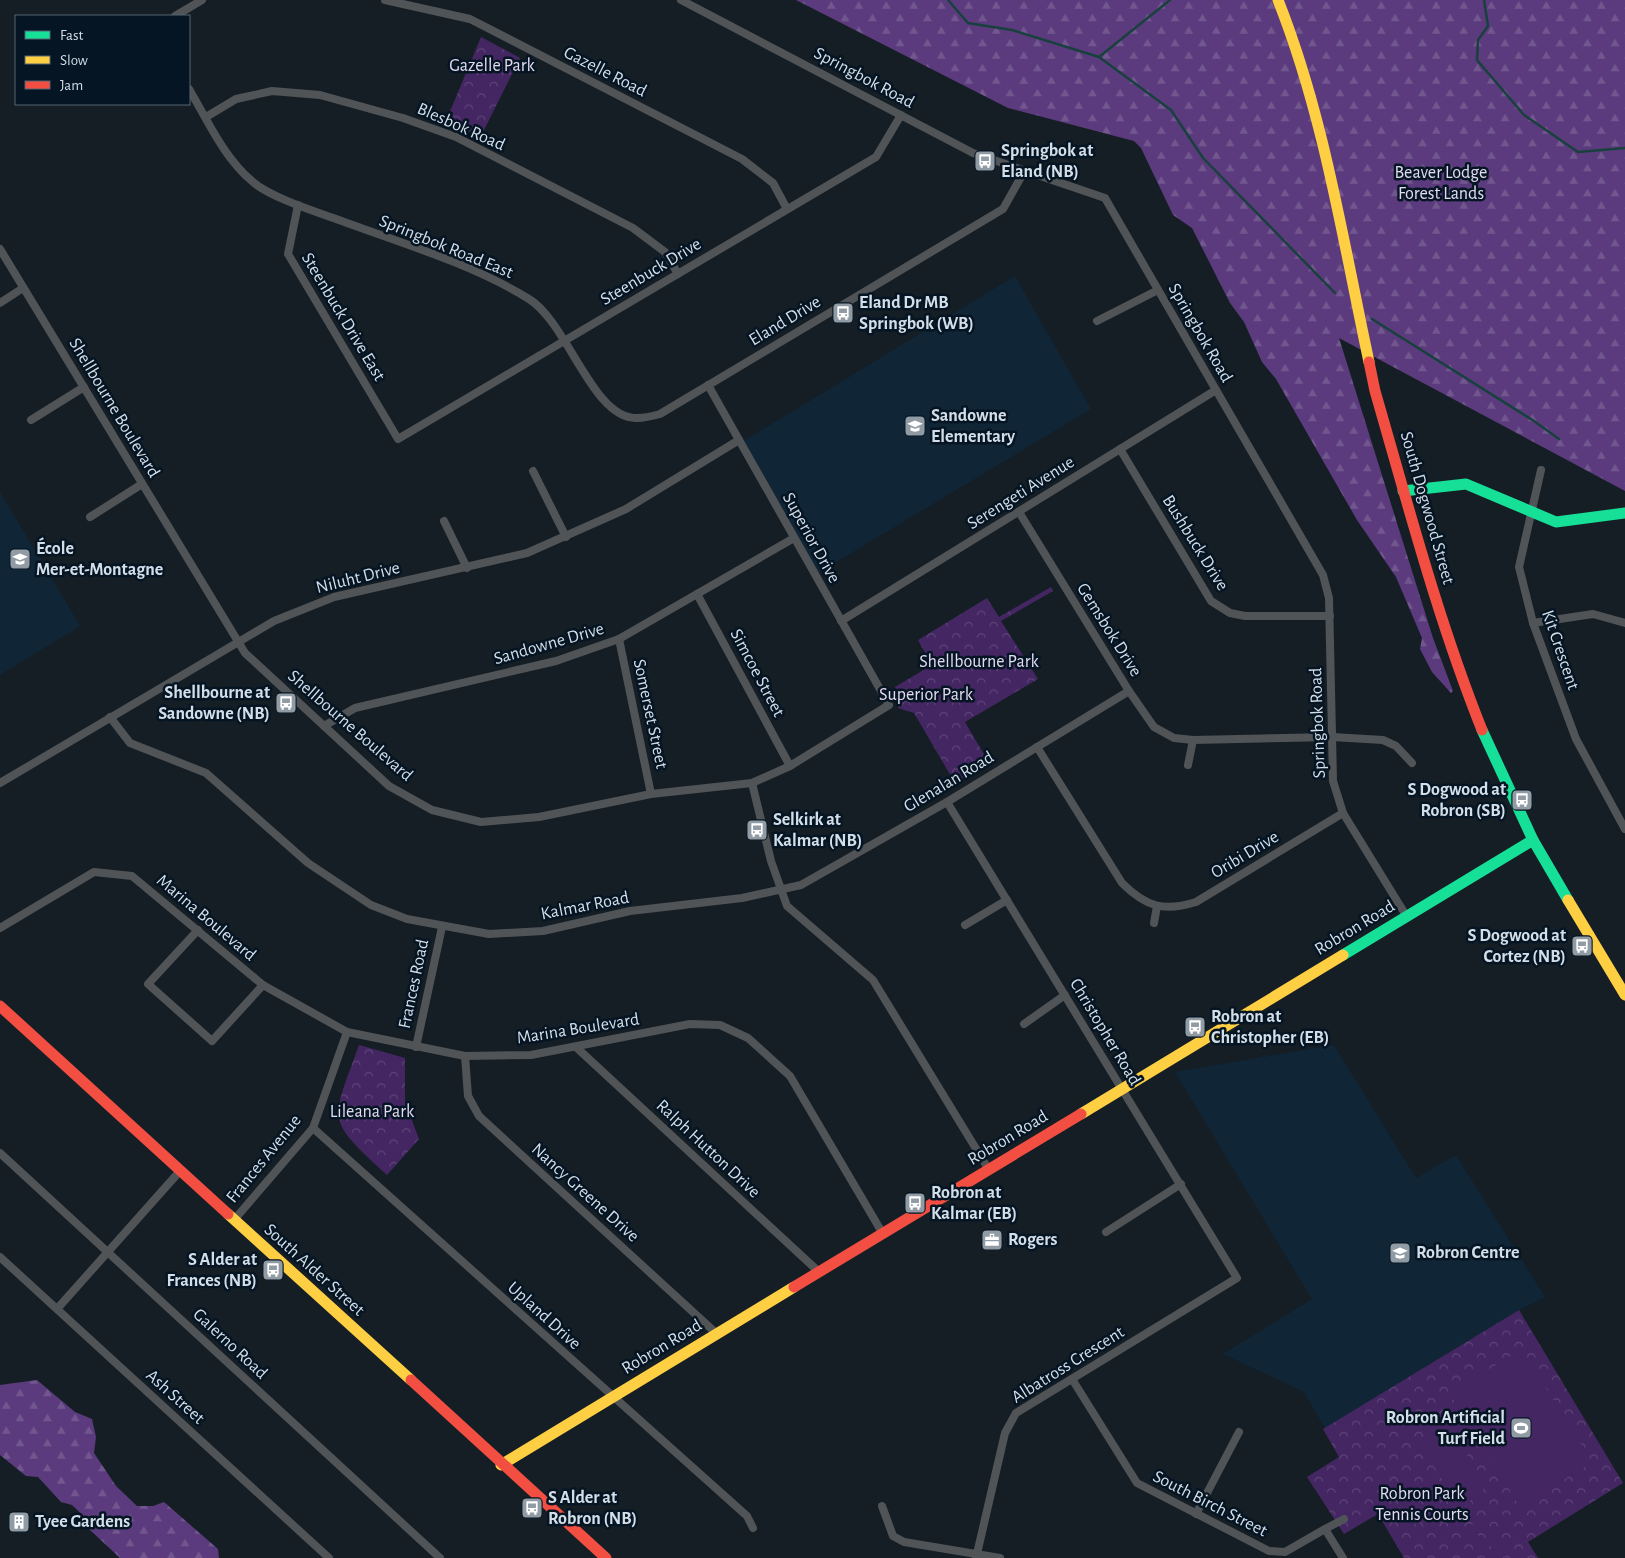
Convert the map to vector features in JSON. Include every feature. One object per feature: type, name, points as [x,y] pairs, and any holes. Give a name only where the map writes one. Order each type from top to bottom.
[{"type":"street","points":[[177,15],[202,0]]},
{"type":"street","name":"Gazelle Road","points":[[385,0],[470,19],[742,159],[773,184],[787,209]]},
{"type":"street","name":"Springbok Road","points":[[681,0],[973,152],[1105,198],[1323,574],[1329,598],[1330,616],[1333,781],[1343,813],[1407,917]]},
{"type":"street","name":"South Dogwood Street","points":[[1278,1],[1298,50],[1312,96],[1367,358],[1403,491],[1466,691],[1493,758],[1533,840],[1625,995]]},
{"type":"street","points":[[190,91],[232,161],[254,184],[298,205]]},
{"type":"street","name":"Blesbok Road","points":[[206,118],[236,99],[272,91],[320,95],[403,118],[456,137],[633,228],[665,252],[678,274]]},
{"type":"street","name":"Steenbuck Drive","points":[[398,438],[876,157],[901,115]]},
{"type":"street","name":"Eland Drive","points":[[565,340],[597,394],[614,410],[636,419],[660,414],[1004,209],[1026,170]]},
{"type":"street","name":"Springbok Road East","points":[[298,205],[460,265],[530,299],[551,319],[565,340]]},
{"type":"street","name":"Steenbuck Drive East","points":[[298,205],[288,254],[398,438]]},
{"type":"street","name":"Shellbourne Boulevard","points":[[0,249],[245,653],[389,786],[432,810],[481,822],[539,817],[651,794],[752,783],[790,766],[889,705]]},
{"type":"street","points":[[0,302],[24,288]]},
{"type":"street","points":[[1098,321],[1158,290]]},
{"type":"street","name":"Superior Drive","points":[[708,385],[889,705]]},
{"type":"street","points":[[31,420],[84,387]]},
{"type":"street","name":"Serengeti Avenue","points":[[841,621],[1216,390]]},
{"type":"street","name":"Niluht Drive","points":[[0,783],[274,621],[334,597],[527,553],[626,509],[739,440]]},
{"type":"street","name":"Bushbuck Drive","points":[[1120,449],[1211,601],[1230,613],[1245,616],[1330,616]]},
{"type":"street","name":"Kit Crescent","points":[[1541,470],[1519,567],[1533,623],[1576,738],[1625,829]]},
{"type":"street","points":[[533,471],[566,537]]},
{"type":"street","points":[[90,518],[142,484]]},
{"type":"street","points":[[1403,491],[1466,484],[1556,522],[1625,513]]},
{"type":"street","name":"Gemsbok Drive","points":[[1019,512],[1129,692],[1154,727],[1174,738],[1193,740],[1332,737],[1383,740],[1396,746],[1412,762]]},
{"type":"street","points":[[444,522],[467,568]]},
{"type":"street","name":"Sandowne Drive","points":[[324,726],[356,708],[556,661],[618,639],[794,538]]},
{"type":"street","name":"Simcoe Street","points":[[698,594],[790,766]]},
{"type":"street","points":[[1533,623],[1593,614],[1625,623]]},
{"type":"street","name":"Somerset Street","points":[[618,639],[651,794]]},
{"type":"street","name":"Glenalan Road","points":[[781,890],[801,885],[947,802],[1129,692]]},
{"type":"street","name":"Kalmar Road","points":[[110,717],[130,743],[206,773],[308,862],[371,905],[407,919],[442,927],[489,934],[543,931],[630,911],[742,898],[781,890]]},
{"type":"street","points":[[1188,765],[1193,740]]},
{"type":"street","name":"Oribi Drive","points":[[1037,747],[1122,883],[1136,897],[1157,906],[1177,908],[1196,902],[1343,813]]},
{"type":"street","points":[[752,783],[771,861],[787,906],[873,980],[989,1170]]},
{"type":"street","name":"Christopher Road","points":[[947,802],[1237,1278]]},
{"type":"street","name":"Robron Road","points":[[501,1465],[1533,840]]},
{"type":"street","name":"Marina Boulevard","points":[[0,928],[94,872],[132,876],[263,985],[347,1032],[465,1056],[531,1055],[577,1048],[690,1024],[720,1026],[748,1038],[790,1076],[883,1234]]},
{"type":"street","points":[[965,925],[1007,900]]},
{"type":"street","points":[[1154,923],[1157,906]]},
{"type":"street","name":"Frances Road","points":[[416,1047],[442,927]]},
{"type":"street","points":[[198,930],[148,984],[212,1041],[263,985]]},
{"type":"street","points":[[1024,1024],[1065,995]]},
{"type":"street","name":"South Alder Street","points":[[0,1006],[501,1465],[606,1558]]},
{"type":"street","name":"Frances Avenue","points":[[234,1220],[312,1128],[347,1032]]},
{"type":"street","name":"Ralph Hutton Drive","points":[[577,1048],[819,1272]]},
{"type":"street","name":"Nancy Greene Drive","points":[[465,1056],[468,1096],[479,1116],[718,1334]]},
{"type":"street","name":"Upland Drive","points":[[312,1128],[613,1398],[748,1516],[753,1528]]},
{"type":"street","name":"Galerno Road","points":[[0,1153],[440,1558]]},
{"type":"street","points":[[57,1309],[180,1171]]},
{"type":"street","points":[[1106,1232],[1181,1184]]},
{"type":"street","name":"Ash Street","points":[[0,1258],[329,1558]]},
{"type":"street","name":"Albatross Crescent","points":[[976,1556],[1005,1433],[1016,1413],[1237,1278]]},
{"type":"street","name":"South Birch Street","points":[[1072,1379],[1137,1483],[1196,1514],[1269,1551],[1285,1552],[1344,1519]]},
{"type":"street","points":[[1196,1514],[1239,1432]]},
{"type":"street","points":[[882,1506],[893,1536],[904,1542],[976,1556],[1000,1558]]},
{"type":"street","points":[[1325,1529],[1343,1558]]},
{"type":"shaded area","name":"Sandowne Elementary","points":[[1015,276],[1091,409],[815,575],[740,443]]},
{"type":"shaded area","name":"École Mer-et-Montagne","points":[[0,492],[80,626],[0,675]]},
{"type":"shaded area","name":"Robron Centre","points":[[1334,1045],[1416,1178],[1456,1155],[1545,1297],[1519,1310],[1325,1428],[1304,1392],[1223,1354],[1312,1299],[1175,1072]]},
{"type":"green space","name":"Beaver Lodge Forest Lands","points":[[796,0],[1625,0],[1625,491],[1339,338],[1433,638],[1453,691],[1451,693],[1432,672],[1420,649],[1422,638],[1396,577],[1357,520],[1276,379],[1262,362],[1244,322],[1230,303],[1192,228],[1173,215],[1141,148],[1134,141],[1008,108]]},
{"type":"green space","name":"Gazelle Park","points":[[481,37],[520,58],[481,136],[446,121]]},
{"type":"green space","name":"Shellbourne Park","points":[[1051,587],[1053,591],[1001,621],[1038,679],[965,722],[989,763],[955,783],[914,713],[898,708],[898,697],[895,687],[932,665],[918,640],[987,598],[999,617]]},
{"type":"green space","name":"Lileana Park","points":[[359,1045],[405,1058],[405,1102],[419,1139],[387,1175],[353,1142],[339,1118],[339,1105],[343,1090]]},
{"type":"green space","name":"Robron Park Tennis Courts","points":[[1519,1310],[1623,1483],[1528,1542],[1538,1558],[1404,1558],[1378,1514],[1344,1534],[1307,1477],[1339,1457],[1323,1429]]},
{"type":"green space","name":"Robron Artificial Turf Field","points":[[1522,1349],[1592,1462],[1520,1507],[1450,1394]]},
{"type":"green space","points":[[37,1380],[75,1412],[92,1419],[96,1437],[94,1453],[116,1486],[137,1506],[153,1506],[164,1502],[218,1549],[219,1558],[120,1558],[89,1529],[88,1520],[72,1505],[61,1502],[38,1477],[26,1476],[0,1455],[0,1385]]},
{"type":"green space","points":[[1439,1429],[1452,1430],[1485,1485],[1482,1493],[1465,1504],[1456,1501],[1423,1449],[1423,1440]]},
{"type":"green space","points":[[1428,1482],[1444,1508],[1432,1516],[1416,1489]]},
{"type":"green space","points":[[1412,1492],[1428,1518],[1416,1525],[1400,1499]]},
{"type":"green space","points":[[1484,1517],[1493,1532],[1486,1537],[1477,1521]]},
{"type":"green space","points":[[1472,1524],[1480,1539],[1473,1543],[1465,1528]]},
{"type":"green space","points":[[1497,1541],[1506,1556],[1497,1558],[1490,1545]]},
{"type":"waterway","points":[[948,0],[968,23],[1012,30],[1099,57],[1171,110],[1203,158],[1335,293]]},
{"type":"waterway","points":[[1099,57],[1170,0]]},
{"type":"waterway","points":[[1484,0],[1488,26],[1478,40],[1477,60],[1524,115],[1578,152],[1625,148]]},
{"type":"waterway","points":[[1372,319],[1534,421],[1559,439]]},
{"type":"traffic: fast","points":[[1403,491],[1466,484],[1556,522],[1625,513]]},
{"type":"traffic: fast","points":[[1482,730],[1533,840],[1568,900]]},
{"type":"traffic: fast","points":[[1343,955],[1533,840]]},
{"type":"traffic: slow","points":[[1278,0],[1308,88],[1320,134],[1369,362]]},
{"type":"traffic: slow","points":[[1568,900],[1625,995]]},
{"type":"traffic: slow","points":[[1081,1114],[1343,955]]},
{"type":"traffic: slow","points":[[228,1214],[411,1380]]},
{"type":"traffic: slow","points":[[501,1465],[794,1287]]},
{"type":"traffic: jam","points":[[1369,362],[1375,391],[1424,562],[1451,647],[1482,730]]},
{"type":"traffic: jam","points":[[0,1006],[228,1214]]},
{"type":"traffic: jam","points":[[794,1287],[1081,1114]]},
{"type":"traffic: jam","points":[[411,1380],[606,1558]]},
{"type":"place","name":"Springbok at Eland (NB)","points":[[985,161]]},
{"type":"place","name":"Eland Dr MB Springbok (WB)","points":[[843,313]]},
{"type":"place","name":"Sandowne Elementary","points":[[915,426]]},
{"type":"place","name":"École Mer-et-Montagne","points":[[20,559]]},
{"type":"place","name":"Shellbourne at Sandowne (NB)","points":[[286,703]]},
{"type":"place","name":"S Dogwood at Robron (SB)","points":[[1522,800]]},
{"type":"place","name":"Selkirk at Kalmar (NB)","points":[[757,830]]},
{"type":"place","name":"S Dogwood at Cortez (NB)","points":[[1582,946]]},
{"type":"place","name":"Robron at Christopher (EB)","points":[[1195,1027]]},
{"type":"place","name":"Robron at Kalmar (EB)","points":[[915,1203]]},
{"type":"place","name":"Rogers","points":[[992,1240]]},
{"type":"place","name":"Robron Centre","points":[[1400,1253]]},
{"type":"place","name":"S Alder at Frances (NB)","points":[[273,1270]]},
{"type":"place","name":"Robron Artificial Turf Field","points":[[1521,1428]]},
{"type":"place","name":"S Alder at Robron (NB)","points":[[532,1508]]},
{"type":"place","name":"Tyee Gardens","points":[[19,1522]]},
{"type":"park label","name":"Superior Park","points":[[926,695]]}]
